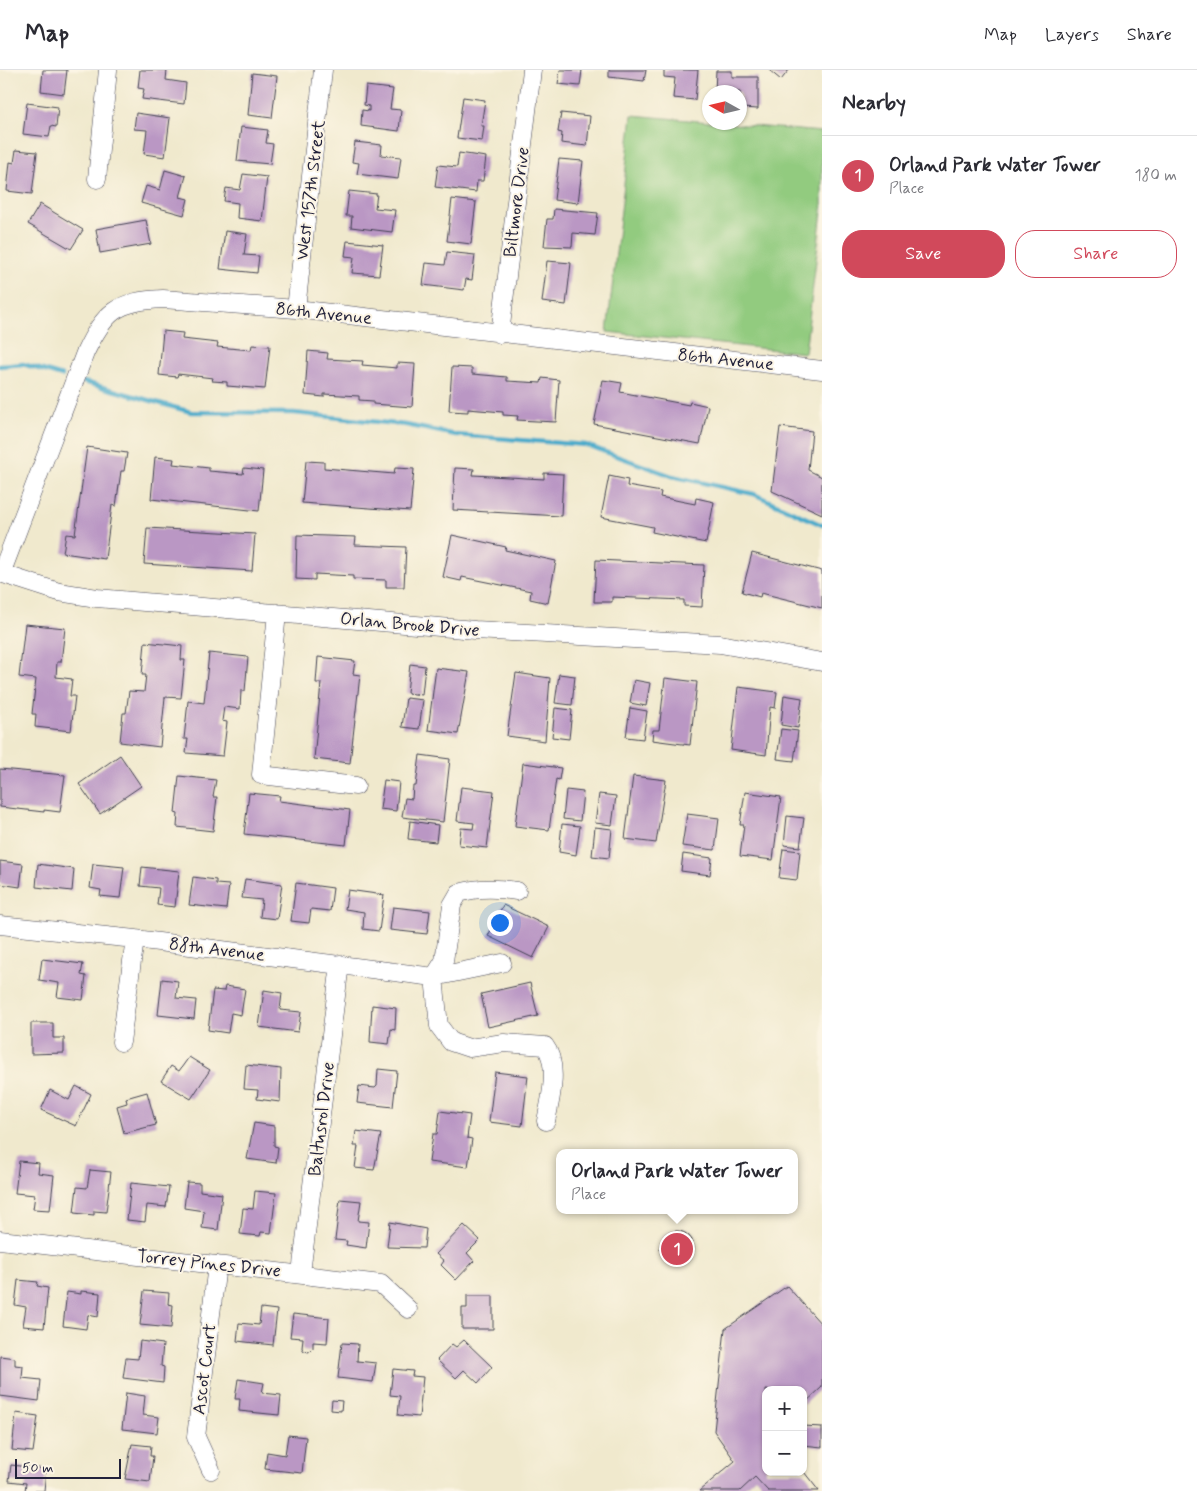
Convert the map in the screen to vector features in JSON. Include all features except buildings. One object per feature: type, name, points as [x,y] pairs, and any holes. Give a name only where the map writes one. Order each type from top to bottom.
[{"type":"street","points":[[97,179],[108,70]]},
{"type":"street","name":"West 157th Street","points":[[296,309],[323,70]]},
{"type":"street","name":"Biltmore Drive","points":[[500,334],[532,70]]},
{"type":"street","name":"86th Avenue","points":[[0,573],[96,329],[109,315],[124,304],[142,300],[164,299],[296,309],[822,370]]},
{"type":"street","name":"Orlan Brook Drive","points":[[0,573],[59,592],[475,630],[720,644],[822,662]]},
{"type":"street","points":[[277,613],[261,775],[356,786]]},
{"type":"street","points":[[517,891],[502,889],[470,890],[459,893],[452,905],[444,961],[434,977],[439,1026],[451,1042],[470,1048],[504,1043],[545,1046],[551,1054],[552,1078],[546,1121]]},
{"type":"street","name":"88th Avenue","points":[[0,925],[135,939],[434,977],[502,963]]},
{"type":"street","points":[[121,1042],[135,939]]},
{"type":"street","name":"Baltusrol Drive","points":[[301,1273],[340,964]]},
{"type":"street","name":"Torrey Pines Drive","points":[[0,1240],[301,1273],[381,1284],[408,1309]]},
{"type":"street","name":"Ascot Court","points":[[211,1470],[196,1437],[217,1265]]},
{"type":"green space","points":[[632,115],[702,121],[702,130],[747,130],[747,125],[822,132],[822,210],[805,353],[607,332]]},
{"type":"waterway","points":[[0,366],[23,364],[62,376]]},
{"type":"waterway","points":[[84,382],[191,412],[294,413],[406,425],[456,435],[586,445],[672,476],[754,494],[822,525]]},
{"type":"place","name":"Orland Park Water Tower","points":[[677,1249]]}]
